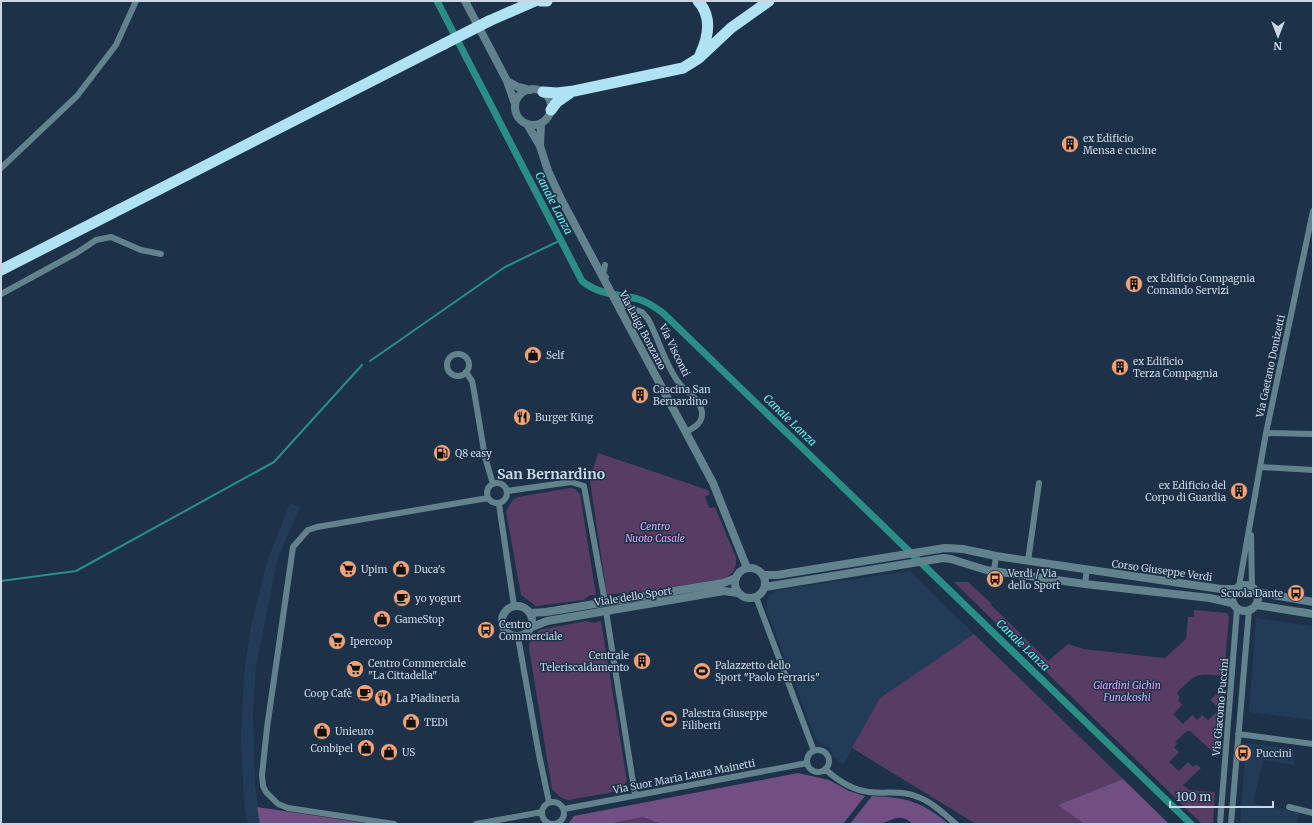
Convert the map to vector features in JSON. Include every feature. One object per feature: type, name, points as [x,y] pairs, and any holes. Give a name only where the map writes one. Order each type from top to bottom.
[{"type":"highway","points":[[1,270],[489,21],[535,1]]},
{"type":"highway","points":[[540,1],[547,1]]},
{"type":"highway","points":[[698,1],[707,15],[708,29],[706,42],[699,58]]},
{"type":"highway","points":[[543,92],[552,94],[574,91],[683,68],[699,58],[731,28],[769,1]]},
{"type":"highway","points":[[551,110],[564,96],[574,91]]},
{"type":"street","points":[[1,168],[77,96],[116,45],[136,1]]},
{"type":"street","points":[[465,1],[507,81],[516,104],[518,116],[527,124],[541,124],[549,116],[551,110],[549,100],[543,92],[523,89],[507,81]]},
{"type":"street","points":[[516,104],[520,95],[530,90]]},
{"type":"street","name":"Via Luigi Bonzano","points":[[527,124],[540,146],[548,171],[561,200],[713,483],[747,568]]},
{"type":"street","name":"Via Luigi Bonzano","points":[[540,146],[541,124]]},
{"type":"street","name":"Via Gaetano Donizetti","points":[[1237,588],[1251,526],[1266,433],[1313,212]]},
{"type":"street","points":[[1,294],[78,252],[96,240],[111,238],[141,250],[161,254]]},
{"type":"street","name":"Via Visconti","points":[[605,265],[604,274],[620,304],[642,312],[648,319],[679,383],[698,402],[702,411],[701,420],[697,426],[686,432]]},
{"type":"street","points":[[466,372],[472,381],[485,457],[492,484],[487,492],[488,498],[492,503],[499,504],[507,498],[507,491],[502,484],[492,484]]},
{"type":"street","points":[[1266,433],[1313,434]]},
{"type":"street","points":[[1260,467],[1313,470]]},
{"type":"street","points":[[507,491],[571,482],[584,486],[605,602]]},
{"type":"street","points":[[1028,560],[1040,483]]},
{"type":"street","points":[[394,824],[288,808],[278,804],[271,798],[263,786],[262,775],[267,728],[293,547],[308,530],[317,527],[461,504],[488,498]]},
{"type":"street","points":[[499,504],[514,606]]},
{"type":"street","name":"Via Gaetano Donizetti","points":[[1251,526],[1254,590]]},
{"type":"street","name":"Corso Giuseppe Verdi","points":[[763,575],[777,575],[923,551],[954,548],[996,556],[1221,589],[1237,588]]},
{"type":"street","points":[[994,571],[996,556]]},
{"type":"street","points":[[765,587],[908,563],[951,559],[994,571],[1085,584],[1210,598],[1235,606],[1313,614]]},
{"type":"street","points":[[747,568],[756,569],[763,575],[765,587],[756,598],[746,598],[738,593],[736,588],[736,578],[738,574],[747,568]]},
{"type":"street","points":[[1085,584],[1087,569]]},
{"type":"street","name":"Viale dello Sport","points":[[530,613],[546,612],[723,582],[736,578]]},
{"type":"street","points":[[1235,606],[1232,596],[1237,588],[1243,585],[1254,590],[1313,602]]},
{"type":"street","points":[[1252,608],[1258,597],[1254,590]]},
{"type":"street","name":"Viale dello Sport","points":[[532,627],[547,621],[724,591],[738,593]]},
{"type":"street","points":[[756,598],[814,751]]},
{"type":"street","points":[[514,606],[523,607],[530,613],[533,619],[532,627],[527,634],[518,637],[508,633],[502,623],[505,613],[514,606]]},
{"type":"street","name":"Via Giacomo Puccini","points":[[1220,824],[1235,606]]},
{"type":"street","name":"Via Giacomo Puccini","points":[[1231,824],[1238,734],[1252,608]]},
{"type":"street","points":[[606,611],[636,795]]},
{"type":"street","points":[[518,637],[549,802]]},
{"type":"street","points":[[1238,734],[1313,744]]},
{"type":"street","points":[[814,751],[822,751],[827,755],[829,763],[825,769],[819,772],[813,770],[807,763],[808,755],[814,751]]},
{"type":"street","name":"Via Suor Maria Laura Mainetti","points":[[564,809],[807,763]]},
{"type":"street","points":[[825,769],[849,786],[860,790],[901,793],[918,797],[933,805],[956,824]]},
{"type":"street","points":[[549,802],[560,804],[564,809],[562,819],[553,824],[546,822],[542,812],[544,806],[549,802]]},
{"type":"street","points":[[1221,806],[1232,807]]},
{"type":"street","points":[[1289,807],[1313,813]]},
{"type":"street","points":[[476,824],[542,812]]},
{"type":"shaded area","points":[[290,503],[300,508],[278,557],[256,666],[253,713],[255,785],[260,824],[248,824],[244,804],[241,739],[244,674],[251,627],[267,562]]},
{"type":"shaded area","points":[[909,571],[974,634],[880,698],[843,765],[834,757],[830,748],[819,742],[815,737],[767,611],[767,600],[770,595],[779,590]]},
{"type":"shaded area","points":[[1256,618],[1313,626],[1313,720],[1249,712]]},
{"type":"shaded area","points":[[1246,743],[1295,749],[1294,765],[1263,760],[1253,803],[1299,813],[1297,824],[1240,824]]},
{"type":"shaded area","points":[[798,773],[829,780],[849,791],[865,796],[843,824],[662,824],[642,817],[608,824],[568,824],[574,816]]},
{"type":"shaded area","points":[[1123,779],[1169,824],[1084,824],[1058,805]]},
{"type":"shaded area","points":[[872,796],[896,798],[914,802],[930,810],[949,824],[913,824],[903,818],[895,818],[878,824],[850,824]]},
{"type":"shaded area","points":[[257,807],[371,824],[260,824]]},
{"type":"green space","name":"Centro Nuoto Casale","points":[[598,453],[708,490],[710,495],[705,496],[709,508],[715,507],[736,558],[735,568],[729,576],[722,579],[621,595],[620,593],[607,595],[590,481]]},
{"type":"green space","points":[[570,488],[575,489],[580,494],[596,595],[590,595],[583,600],[536,606],[521,595],[506,511],[513,500],[518,497]]},
{"type":"green space","name":"Giardini Gichin Funakoshi","points":[[954,582],[968,582],[992,604],[991,605],[1048,661],[1068,644],[1083,649],[1165,658],[1186,639],[1188,617],[1194,617],[1194,610],[1227,613],[1229,617],[1224,676],[1202,675],[1193,678],[1177,693],[1180,697],[1178,700],[1182,705],[1173,714],[1183,724],[1192,715],[1197,720],[1202,715],[1208,720],[1220,709],[1210,700],[1223,688],[1218,754],[1215,754],[1190,731],[1187,731],[1175,742],[1177,744],[1174,748],[1179,752],[1169,762],[1179,771],[1188,762],[1193,767],[1196,764],[1201,768],[1183,785],[1189,790],[1215,792],[1213,824],[1202,824]]},
{"type":"green space","points":[[586,621],[594,623],[601,621],[627,781],[619,791],[568,800],[561,798],[552,789],[529,648],[530,642],[539,630]]},
{"type":"green space","points":[[974,634],[1123,779],[1059,805],[1084,824],[976,824],[852,748],[880,698]]},
{"type":"green space","points":[[642,817],[662,824],[608,824],[615,822],[577,824]]},
{"type":"waterway","name":"Canale Lanza","points":[[437,1],[582,281],[588,286],[602,292],[642,300],[663,313],[1191,824]]},
{"type":"waterway","points":[[370,361],[505,267],[561,240]]},
{"type":"waterway","points":[[1,581],[76,571],[274,462],[362,365]]},
{"type":"place","name":"ex Edificio Mensa e cucine","points":[[1070,144]]},
{"type":"place","name":"ex Edificio Compagnia Comando Servizi","points":[[1134,284]]},
{"type":"place","name":"Self","points":[[533,355]]},
{"type":"place","name":"ex Edificio Terza Compagnia","points":[[1120,367]]},
{"type":"place","name":"Cascina San Bernardino","points":[[640,395]]},
{"type":"place","name":"Burger King","points":[[522,417]]},
{"type":"place","name":"Q8 easy","points":[[442,453]]},
{"type":"place","name":"ex Edificio del Corpo di Guardia","points":[[1239,491]]},
{"type":"place","name":"Upim","points":[[348,569]]},
{"type":"place","name":"Duca's","points":[[401,569]]},
{"type":"place","name":"Verdi / Via dello Sport","points":[[995,579]]},
{"type":"place","name":"Scuola Dante","points":[[1296,593]]},
{"type":"place","name":"yo yogurt","points":[[402,598]]},
{"type":"place","name":"GameStop","points":[[382,619]]},
{"type":"place","name":"Centro Commerciale","points":[[486,630]]},
{"type":"place","name":"Ipercoop","points":[[337,641]]},
{"type":"place","name":"Centrale Teleriscaldamento","points":[[642,661]]},
{"type":"place","name":"Centro Commerciale \"La Cittadella\"","points":[[355,669]]},
{"type":"place","name":"Palazzetto dello Sport \"Paolo Ferraris\"","points":[[702,671]]},
{"type":"place","name":"Coop Cafè","points":[[365,693]]},
{"type":"place","name":"La Piadineria","points":[[383,698]]},
{"type":"place","name":"Palestra Giuseppe Filiberti","points":[[669,719]]},
{"type":"place","name":"TEDi","points":[[411,722]]},
{"type":"place","name":"Unieuro","points":[[322,731]]},
{"type":"place","name":"Conbipel","points":[[366,748]]},
{"type":"place","name":"US","points":[[389,752]]},
{"type":"place","name":"Puccini","points":[[1243,753]]},
{"type":"district","name":"San Bernardino","points":[[551,474]]}]
